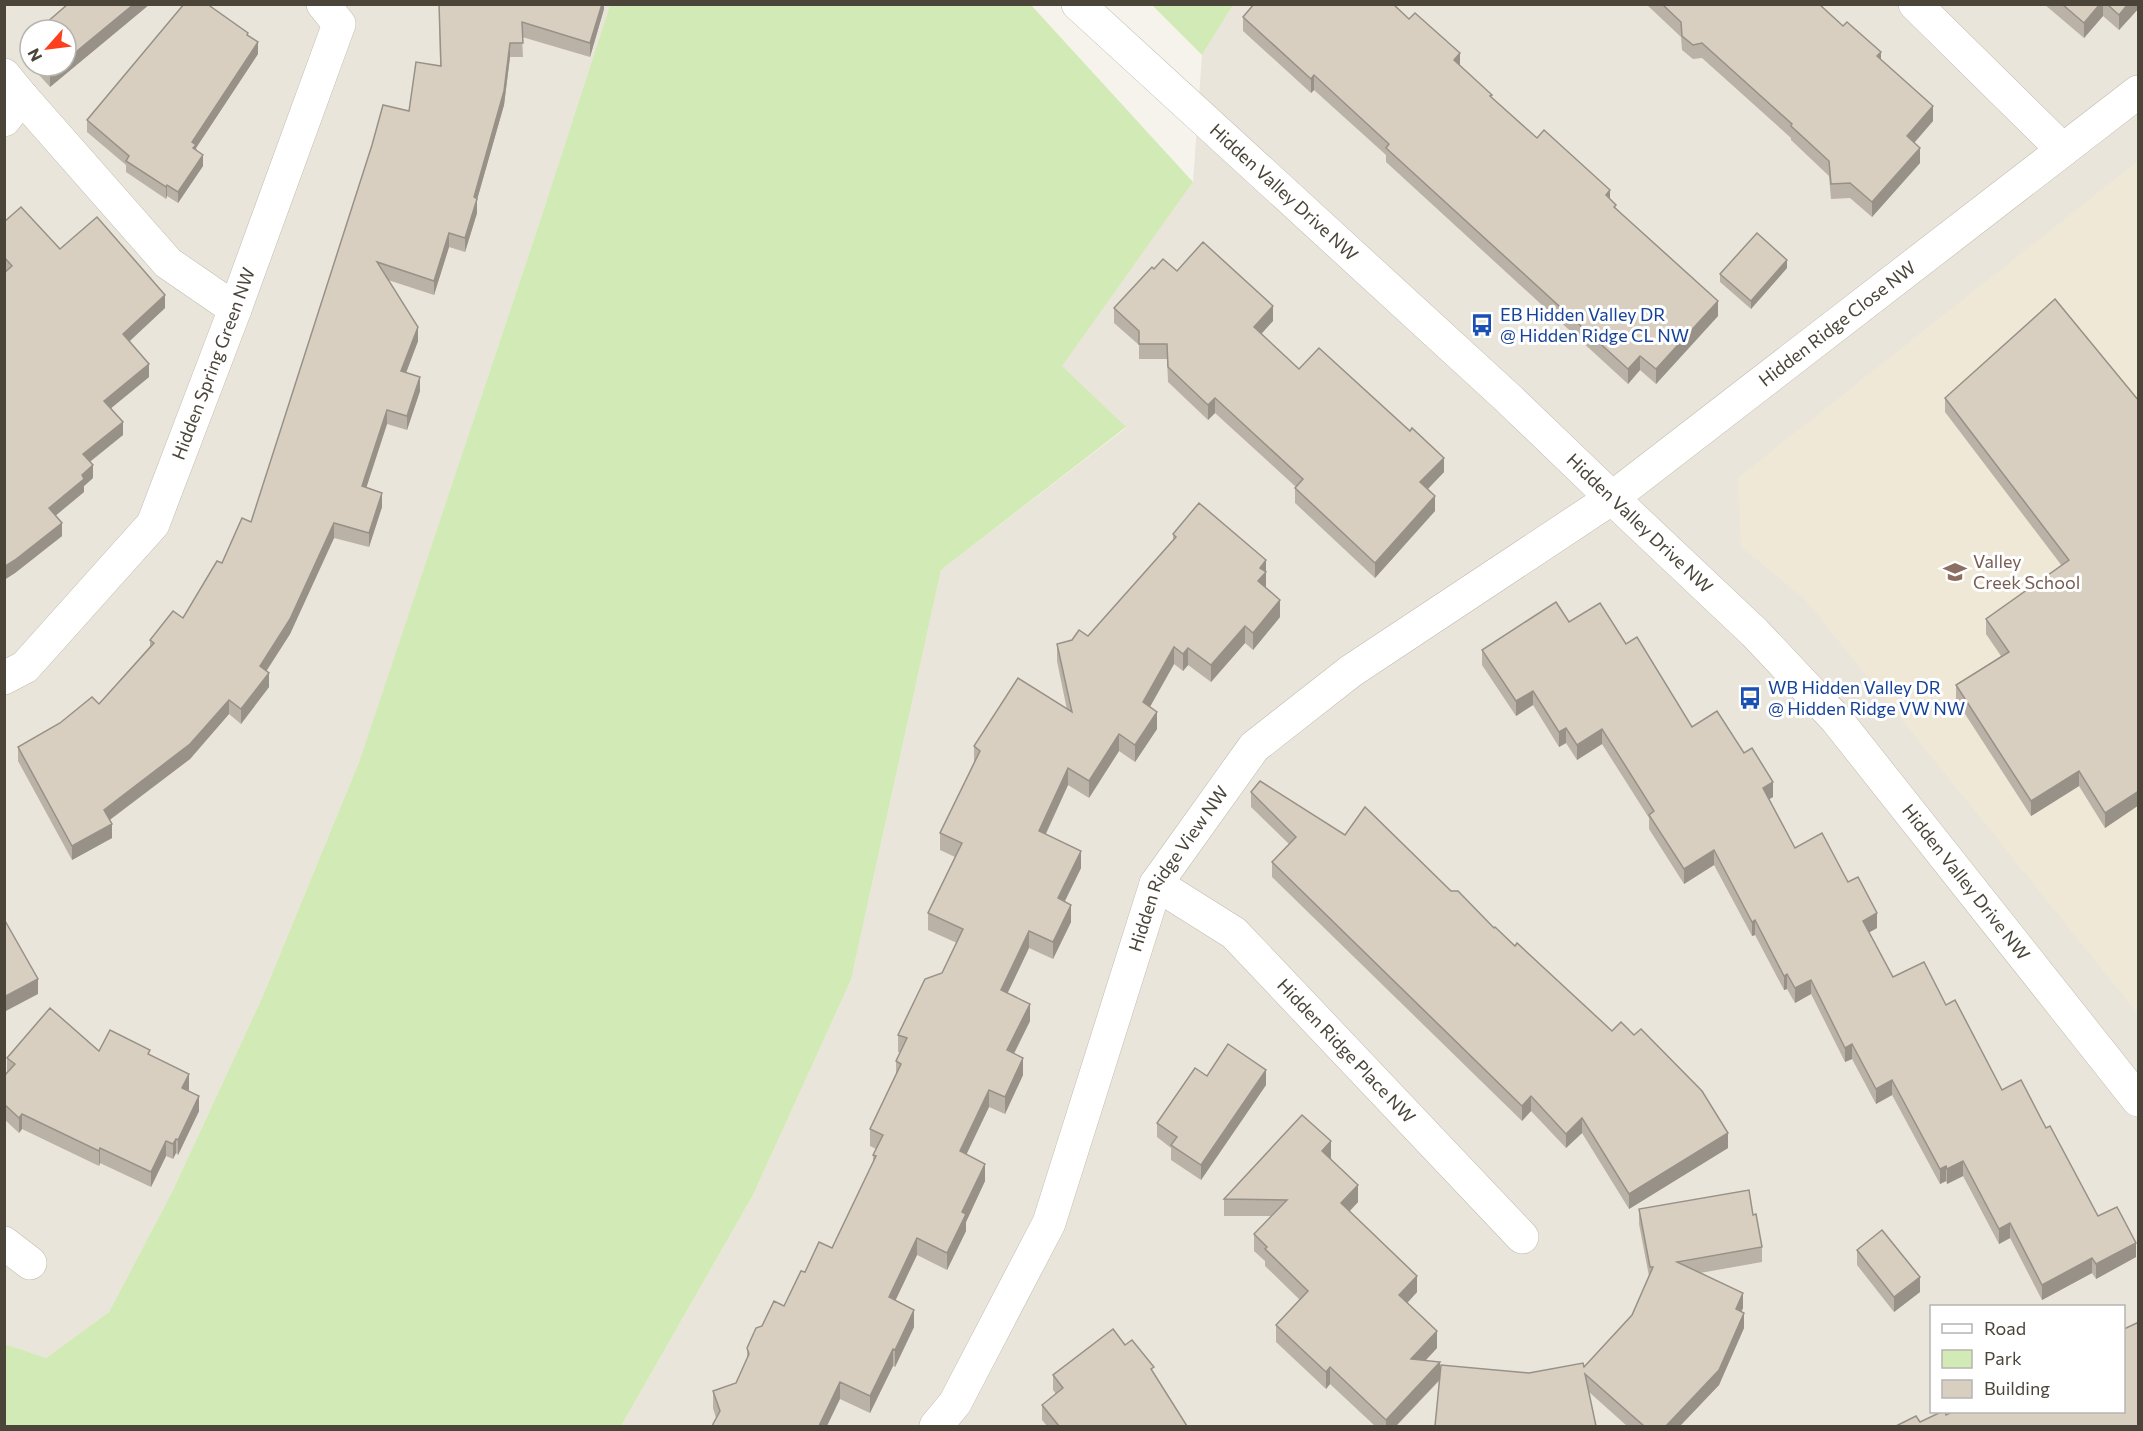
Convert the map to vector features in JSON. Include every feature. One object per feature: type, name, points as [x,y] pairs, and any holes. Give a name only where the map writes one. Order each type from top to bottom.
[{"type":"street","name":"Hidden Spring Green NW","points":[[4,678],[24,668],[153,524],[235,309],[339,24],[323,4]]},
{"type":"street","name":"Hidden Valley Drive NW","points":[[1078,4],[1509,399],[1755,633],[1836,719],[2139,1100]]},
{"type":"street","points":[[1915,4],[2063,150]]},
{"type":"street","name":"Hidden Ridge Close NW","points":[[1612,498],[2139,92]]},
{"type":"street","points":[[10,97],[168,263],[235,309]]},
{"type":"street","name":"Hidden Ridge View NW","points":[[953,1419],[1049,1223],[1156,884],[1254,747],[1351,671],[1612,498]]},
{"type":"street","name":"Hidden Ridge Place NW","points":[[1156,884],[1234,933],[1522,1237]]},
{"type":"street","points":[[4,1243],[30,1263]]},
{"type":"shaded area","points":[[5,5],[610,5],[359,762],[262,998],[172,1192],[109,1312],[46,1358],[5,1344]]},
{"type":"shaded area","points":[[1233,5],[2138,5],[2138,1426],[621,1426],[753,1195],[851,980],[941,570],[1126,428],[1061,366],[1193,182],[1202,55]]},
{"type":"shaded area","name":"Valley Creek School","points":[[2138,161],[2138,1014],[1804,598],[1741,547],[1738,478]]},
{"type":"green space","points":[[610,5],[1031,5],[1193,182],[1062,366],[1126,427],[941,570],[851,980],[753,1195],[621,1426],[5,1426],[5,1344],[46,1358],[109,1312],[172,1192],[262,998],[359,762]]},
{"type":"green space","points":[[1152,5],[1233,5],[1202,55]]},
{"type":"building","points":[[68,4],[134,4],[78,50],[78,18],[52,18]]},
{"type":"building","points":[[184,4],[207,4],[258,42],[192,142],[196,145],[193,148],[203,155],[178,192],[167,185],[166,187],[126,161],[129,156],[87,120]]},
{"type":"building","points":[[439,4],[602,4],[590,43],[522,22],[523,43],[510,43],[504,91],[474,197],[477,199],[465,238],[449,233],[434,281],[377,262],[418,327],[401,371],[420,377],[407,416],[387,410],[362,486],[382,493],[369,533],[334,523],[290,619],[260,666],[269,673],[241,709],[229,700],[190,744],[104,810],[112,824],[72,846],[18,747],[60,723],[92,697],[99,704],[154,643],[150,640],[173,611],[183,618],[217,561],[222,563],[242,518],[251,522],[383,105],[409,111],[416,62],[441,66]]},
{"type":"building","points":[[1254,4],[1393,4],[1409,19],[1415,13],[1460,53],[1454,60],[1492,95],[1490,96],[1537,138],[1544,130],[1610,190],[1606,195],[1616,205],[1614,207],[1718,301],[1656,369],[1640,356],[1628,369],[1386,148],[1389,144],[1314,75],[1311,79],[1243,17]]},
{"type":"building","points":[[1662,4],[1819,4],[1843,26],[1847,22],[1881,52],[1877,56],[1933,106],[1907,136],[1920,148],[1872,202],[1850,183],[1831,184],[1829,161],[1791,126],[1792,124],[1702,43],[1693,45],[1682,36],[1681,22]]},
{"type":"building","points":[[2062,4],[2100,4],[2084,23]]},
{"type":"building","points":[[2107,4],[2128,4],[2119,15]]},
{"type":"building","points":[[21,207],[60,249],[97,217],[165,295],[123,334],[149,364],[104,401],[123,422],[83,454],[93,465],[82,475],[84,479],[49,508],[62,523],[4,567],[4,273],[12,266],[4,257],[4,222]]},
{"type":"building","points":[[1757,233],[1787,260],[1751,301],[1720,274]]},
{"type":"building","points":[[1203,242],[1273,306],[1254,327],[1299,369],[1319,348],[1410,431],[1412,428],[1444,458],[1420,482],[1435,496],[1375,563],[1295,488],[1303,479],[1215,398],[1208,405],[1168,367],[1167,344],[1139,344],[1139,331],[1114,308],[1152,267],[1154,269],[1163,259],[1177,271]]},
{"type":"building","points":[[2055,299],[2139,401],[2139,791],[2105,813],[2079,771],[2031,801],[1956,685],[2009,652],[1986,619],[2069,560],[1945,398]]},
{"type":"building","points":[[1199,503],[1266,560],[1260,568],[1266,572],[1258,581],[1280,600],[1253,633],[1245,626],[1211,665],[1188,648],[1183,654],[1174,647],[1143,702],[1157,712],[1135,745],[1119,734],[1089,781],[1068,768],[1039,831],[1081,851],[1058,898],[1071,905],[1053,942],[1029,931],[1001,990],[1030,1004],[1007,1050],[1023,1058],[1005,1097],[989,1090],[960,1151],[985,1164],[962,1212],[966,1214],[947,1253],[917,1238],[889,1297],[914,1310],[870,1396],[840,1382],[819,1426],[712,1426],[720,1411],[713,1391],[736,1383],[749,1354],[747,1348],[756,1328],[762,1326],[774,1301],[784,1306],[801,1271],[805,1272],[819,1242],[832,1248],[876,1156],[873,1155],[883,1135],[870,1129],[901,1064],[896,1061],[907,1038],[898,1035],[925,979],[942,973],[963,929],[928,913],[962,843],[940,833],[980,751],[974,746],[1018,678],[1072,712],[1057,644],[1072,640],[1079,630],[1088,636],[1176,537],[1173,534]]},
{"type":"building","points":[[1556,602],[1569,622],[1600,603],[1626,644],[1637,637],[1692,727],[1717,711],[1744,753],[1752,748],[1773,782],[1763,788],[1795,848],[1822,833],[1848,882],[1858,877],[1877,913],[1863,921],[1893,977],[1924,962],[1946,1005],[1955,1000],[2002,1090],[2021,1080],[2046,1128],[2050,1126],[2098,1216],[2117,1207],[2136,1243],[2096,1264],[2092,1258],[2042,1285],[2010,1223],[1999,1229],[1963,1161],[1947,1169],[1946,1166],[1940,1169],[1892,1080],[1876,1089],[1852,1044],[1845,1048],[1811,980],[1795,988],[1787,974],[1784,976],[1755,920],[1752,922],[1714,850],[1684,869],[1649,815],[1654,811],[1602,729],[1577,745],[1566,728],[1559,732],[1533,691],[1516,701],[1482,650]]},
{"type":"building","points":[[1260,781],[1345,835],[1365,807],[1451,891],[1458,891],[1494,928],[1515,946],[1517,943],[1612,1031],[1621,1022],[1634,1035],[1641,1029],[1702,1091],[1728,1133],[1629,1194],[1582,1118],[1566,1134],[1531,1096],[1522,1106],[1272,862],[1296,837],[1251,792]]},
{"type":"building","points":[[4,919],[38,979],[4,997]]},
{"type":"building","points":[[50,1008],[99,1051],[110,1030],[150,1050],[148,1054],[189,1074],[182,1088],[199,1096],[178,1140],[176,1139],[173,1144],[166,1141],[151,1172],[100,1148],[99,1151],[22,1114],[19,1118],[4,1104],[4,1076],[15,1064],[7,1058]]},
{"type":"building","points":[[1228,1044],[1266,1070],[1201,1165],[1171,1145],[1177,1137],[1157,1123],[1195,1068],[1207,1076]]},
{"type":"building","points":[[1302,1115],[1331,1141],[1322,1151],[1358,1185],[1341,1203],[1417,1276],[1399,1295],[1437,1331],[1411,1359],[1440,1362],[1386,1420],[1330,1367],[1326,1372],[1276,1325],[1308,1291],[1265,1249],[1267,1247],[1254,1234],[1287,1200],[1224,1199]]},
{"type":"building","points":[[1749,1190],[1762,1247],[1677,1262],[1743,1293],[1736,1309],[1744,1313],[1719,1370],[1666,1426],[1644,1426],[1585,1374],[1596,1426],[1435,1426],[1441,1365],[1529,1373],[1583,1363],[1584,1367],[1632,1315],[1653,1267],[1650,1267],[1639,1209]]},
{"type":"building","points":[[1882,1230],[1920,1277],[1894,1297],[1857,1250]]},
{"type":"building","points":[[2139,1322],[2139,1426],[1896,1426],[1916,1416],[1920,1422],[1939,1413],[1946,1415],[1950,1413],[2125,1413],[2125,1329]]},
{"type":"building","points":[[1113,1329],[1125,1345],[1132,1340],[1154,1367],[1151,1369],[1187,1426],[1059,1426],[1042,1405],[1063,1388],[1053,1375]]},
{"type":"place","name":"EB Hidden Valley DR @ Hidden Ridge CL NW","points":[[1482,325]]},
{"type":"place","name":"Valley Creek School","points":[[1955,572]]},
{"type":"place","name":"WB Hidden Valley DR @ Hidden Ridge VW NW","points":[[1750,698]]}]
